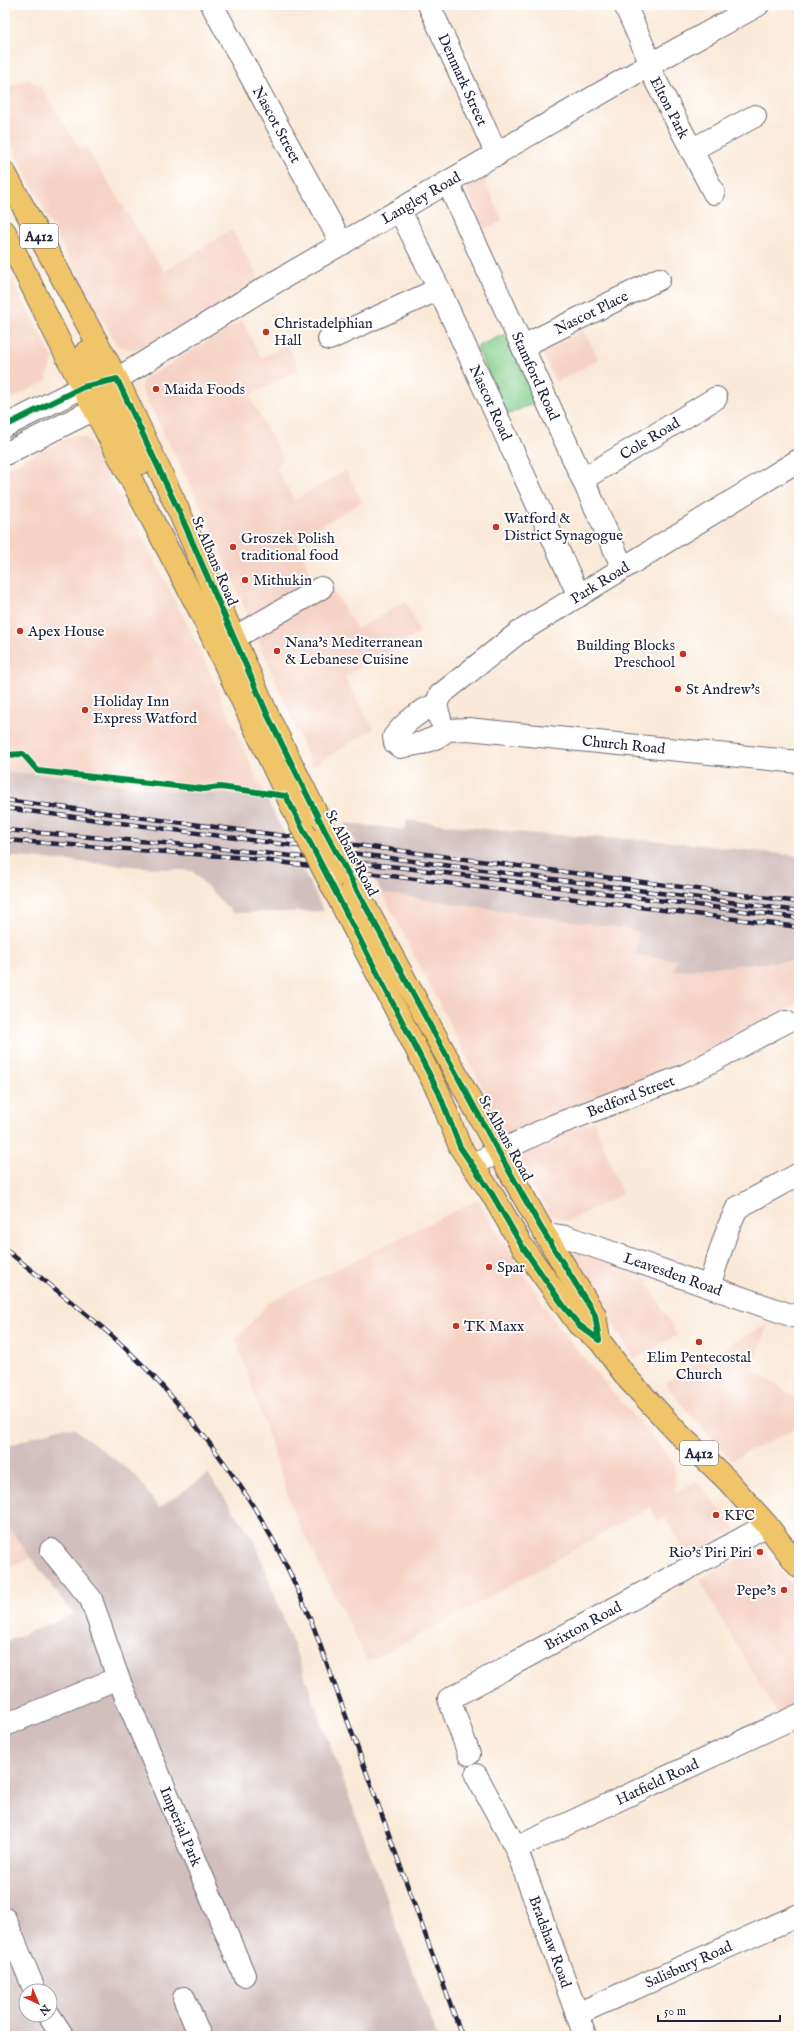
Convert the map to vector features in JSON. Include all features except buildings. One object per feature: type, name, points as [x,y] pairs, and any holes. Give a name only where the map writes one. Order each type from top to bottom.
[{"type":"main road","name":"A412","points":[[5,173],[72,299],[70,321],[100,390]]},
{"type":"main road","name":"St Albans Road","points":[[5,232],[100,390],[182,516],[268,716],[326,833],[498,1151],[547,1238],[595,1315],[600,1340]]},
{"type":"main road","name":"St Albans Road","points":[[100,390],[146,506],[200,611],[303,830],[439,1093],[460,1147],[492,1194],[522,1246],[579,1325],[600,1340],[628,1379],[679,1434],[727,1480],[767,1525],[799,1568]]},
{"type":"main road","points":[[536,1266],[538,1251],[547,1238]]},
{"type":"street","name":"Nascot Street","points":[[212,5],[342,244]]},
{"type":"street","name":"Denmark Street","points":[[429,5],[497,155]]},
{"type":"street","name":"Elton Park","points":[[625,5],[650,65],[691,150],[714,193]]},
{"type":"street","name":"Langley Road","points":[[100,390],[260,291],[650,65],[758,5]]},
{"type":"street","name":"Elton Park","points":[[691,150],[755,116]]},
{"type":"street","name":"Stamford Road","points":[[448,183],[623,568]]},
{"type":"street","name":"Nascot Road","points":[[400,211],[439,289],[579,596]]},
{"type":"street","name":"Nascot Place","points":[[523,346],[659,279]]},
{"type":"street","points":[[329,339],[439,289]]},
{"type":"street","points":[[5,426],[100,390]]},
{"type":"street","points":[[5,454],[100,390]]},
{"type":"street","name":"Cole Road","points":[[583,478],[716,398]]},
{"type":"street","name":"Park Road","points":[[436,705],[440,695],[518,633],[799,460]]},
{"type":"street","points":[[234,638],[321,588]]},
{"type":"street","points":[[436,705],[440,719],[448,730],[437,737],[422,743],[400,747],[395,743],[394,737],[399,729],[424,709],[436,705]]},
{"type":"street","name":"Church Road","points":[[448,730],[468,729],[531,734],[799,762]]},
{"type":"street","name":"Bedford Street","points":[[472,1165],[550,1127],[686,1075],[786,1022]]},
{"type":"street","points":[[709,1286],[728,1228],[737,1208],[799,1174]]},
{"type":"street","name":"Leavesden Road","points":[[547,1238],[554,1235],[567,1237],[799,1318]]},
{"type":"street","name":"Brixton Road","points":[[469,1754],[449,1699],[767,1525]]},
{"type":"street","name":"Imperial Park","points":[[51,1550],[91,1599],[118,1678],[244,1975]]},
{"type":"street","points":[[5,1725],[118,1678]]},
{"type":"street","name":"Hatfield Road","points":[[516,1848],[799,1715]]},
{"type":"street","name":"Bradshaw Road","points":[[476,1775],[516,1848],[585,2036]]},
{"type":"street","name":"Salisbury Road","points":[[577,2014],[799,1915]]},
{"type":"street","points":[[5,1919],[32,1983]]},
{"type":"street","points":[[184,1998],[200,2036]]},
{"type":"street","points":[[55,2023],[64,2036]]},
{"type":"shaded area","points":[[28,80],[41,87],[81,150],[86,147],[164,272],[232,229],[258,277],[253,285],[194,319],[134,350],[118,346],[86,293],[5,133],[5,89],[21,81]]},
{"type":"shaded area","points":[[483,177],[503,221],[484,229],[465,187]]},
{"type":"shaded area","points":[[5,274],[16,288],[53,358],[46,381],[5,402]]},
{"type":"shaded area","points":[[242,320],[261,358],[287,344],[299,369],[249,396],[283,458],[276,469],[295,500],[346,470],[362,502],[297,540],[315,587],[328,581],[357,629],[406,601],[420,633],[344,677],[374,729],[312,766],[207,519],[141,388],[143,380]]},
{"type":"shaded area","points":[[584,330],[599,360],[556,382],[541,352]]},
{"type":"shaded area","points":[[74,435],[88,439],[133,520],[193,635],[265,796],[167,791],[61,776],[5,771],[5,469]]},
{"type":"shaded area","points":[[5,771],[61,776],[167,791],[265,796],[324,911],[233,913],[192,871],[5,856]]},
{"type":"shaded area","points":[[406,820],[523,833],[662,841],[799,856],[799,960],[674,971],[676,960],[636,955],[638,931],[382,893],[345,823],[406,830]]},
{"type":"shaded area","points":[[382,893],[638,931],[676,960],[675,971],[799,960],[799,1002],[698,1065],[521,1134],[506,1133]]},
{"type":"shaded area","points":[[594,1121],[622,1194],[569,1221],[549,1216],[517,1153],[548,1138]]},
{"type":"shaded area","points":[[477,1200],[560,1330],[674,1463],[676,1492],[697,1481],[736,1530],[688,1556],[665,1517],[658,1521],[650,1507],[468,1609],[368,1662],[294,1514],[236,1339],[268,1303]]},
{"type":"shaded area","points":[[567,1252],[577,1252],[652,1280],[647,1282],[677,1335],[635,1359]]},
{"type":"shaded area","points":[[768,1323],[752,1369],[799,1399],[799,1427],[731,1460],[687,1411],[665,1383]]},
{"type":"shaded area","points":[[62,1427],[75,1429],[136,1476],[159,1508],[208,1474],[255,1541],[437,2036],[5,2036],[5,1642],[73,1614],[5,1523],[5,1447]]},
{"type":"shaded area","points":[[5,1523],[31,1558],[5,1569]]},
{"type":"shaded area","points":[[762,1546],[785,1575],[799,1596],[799,1750],[717,1612],[700,1579]]},
{"type":"green space","points":[[505,334],[536,402],[507,415],[476,347]]},
{"type":"railway","points":[[5,800],[799,902]]},
{"type":"railway","points":[[5,808],[799,911]]},
{"type":"railway","points":[[5,830],[176,844],[398,867],[799,918]]},
{"type":"railway","points":[[5,840],[247,858],[799,927]]},
{"type":"railway","points":[[5,1249],[101,1326],[154,1377],[192,1421],[227,1467],[244,1491],[274,1541],[298,1590],[314,1628],[462,2036]]},
{"type":"cycle path","points":[[5,426],[83,387],[117,379],[181,516],[268,716],[326,833],[498,1151],[540,1226],[595,1315],[599,1340]]},
{"type":"cycle path","points":[[5,755],[23,754],[38,771],[204,789],[220,787],[286,796],[439,1093],[460,1147],[492,1194],[522,1246],[565,1308],[579,1325],[599,1340]]},
{"type":"place","name":"Christadelphian Hall","points":[[266,332]]},
{"type":"place","name":"Maida Foods","points":[[156,389]]},
{"type":"place","name":"Watford & District Synagogue","points":[[496,527]]},
{"type":"place","name":"Groszek Polish traditional food","points":[[233,547]]},
{"type":"place","name":"Mithukin","points":[[245,580]]},
{"type":"place","name":"Apex House","points":[[20,631]]},
{"type":"place","name":"Nana's Mediterranean & Lebanese Cuisine","points":[[277,651]]},
{"type":"place","name":"Building Blocks Preschool","points":[[683,654]]},
{"type":"place","name":"St Andrew's","points":[[678,689]]},
{"type":"place","name":"Holiday Inn Express Watford","points":[[85,710]]},
{"type":"place","name":"Spar","points":[[489,1267]]},
{"type":"place","name":"TK Maxx","points":[[456,1326]]},
{"type":"place","name":"Elim Pentecostal Church","points":[[699,1342]]},
{"type":"place","name":"KFC","points":[[716,1515]]},
{"type":"place","name":"Rio's Piri Piri","points":[[760,1552]]},
{"type":"place","name":"Pepe's","points":[[784,1590]]}]
